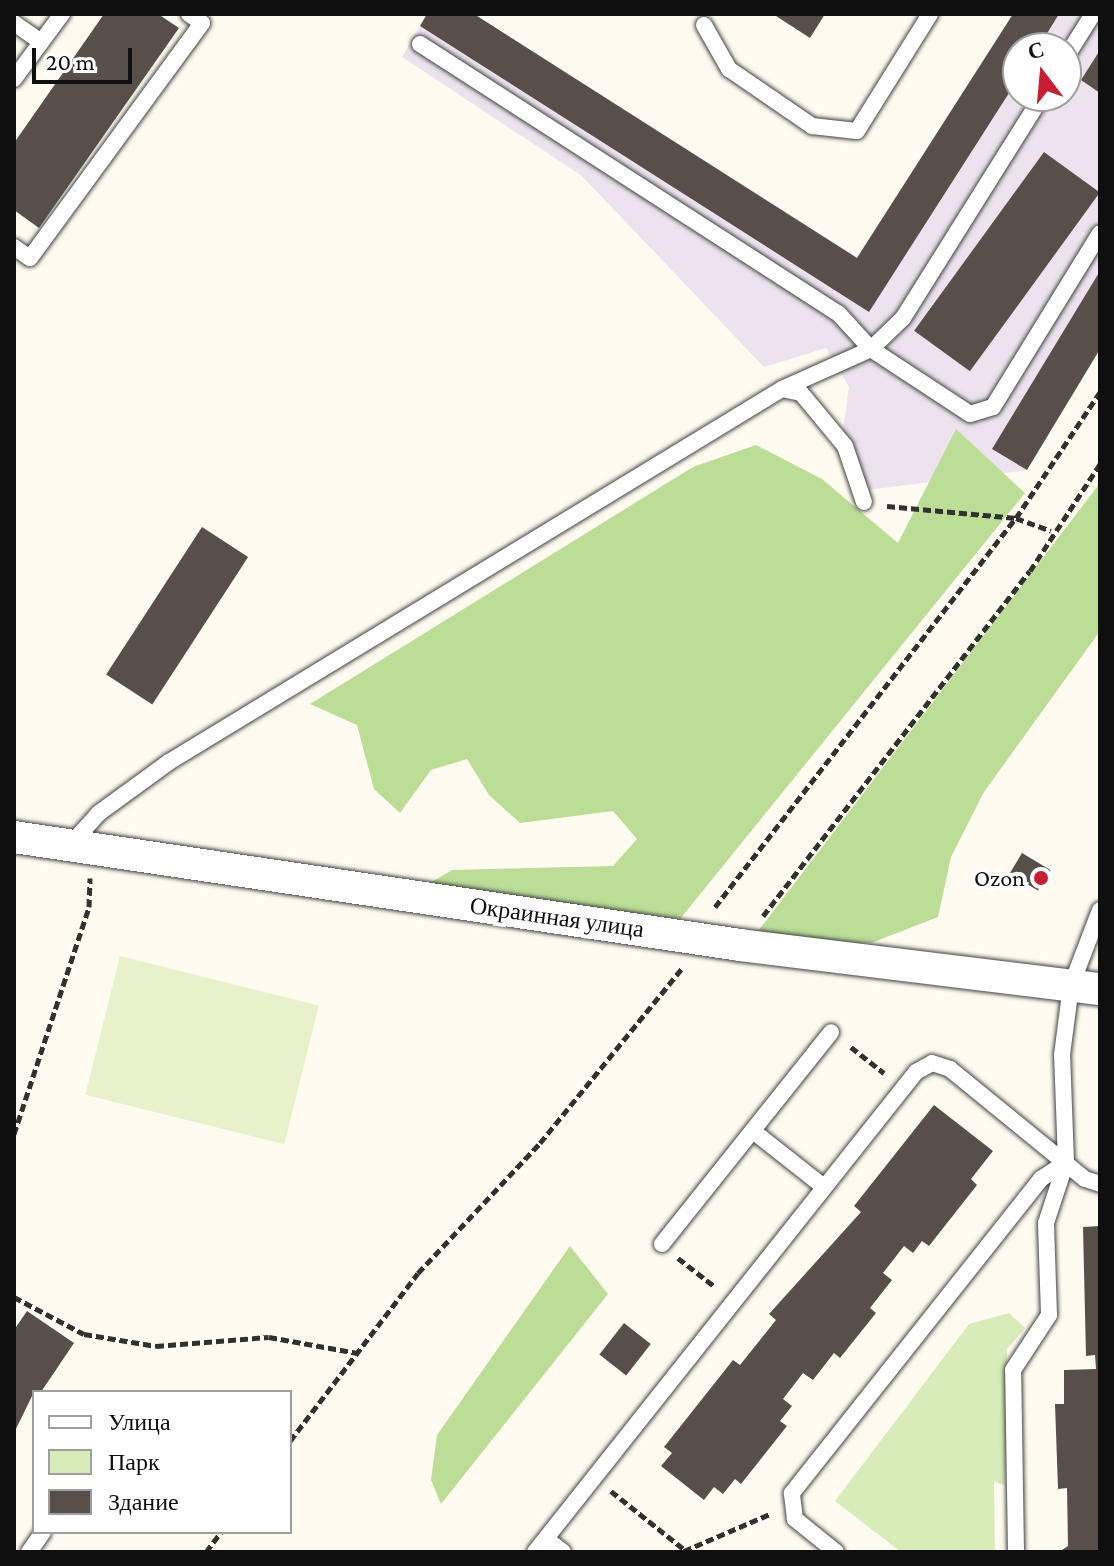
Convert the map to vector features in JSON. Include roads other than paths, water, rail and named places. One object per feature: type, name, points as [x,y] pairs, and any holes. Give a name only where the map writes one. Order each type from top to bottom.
[{"type":"street","name":"Окраинная улица","points":[[14,837],[740,945],[1085,987]]},
{"type":"lane","points":[[14,79],[62,14]]},
{"type":"lane","points":[[14,247],[30,258],[202,23],[189,14]]},
{"type":"lane","points":[[704,25],[741,77],[812,126],[857,131],[930,14]]},
{"type":"lane","points":[[1082,32],[1093,14]]},
{"type":"lane","points":[[14,23],[41,42]]},
{"type":"lane","points":[[420,44],[838,313],[871,349],[970,414],[993,407],[1100,233]]},
{"type":"lane","points":[[80,848],[99,813],[169,762],[782,389],[871,349],[903,318],[1032,112]]},
{"type":"lane","points":[[782,389],[801,393],[845,446],[864,502]]},
{"type":"lane","points":[[1016,1552],[1013,1370],[1049,1315],[1046,1223],[1066,1162],[1062,1055],[1085,987],[1100,910]]},
{"type":"lane","points":[[662,1244],[831,1032]]},
{"type":"lane","points":[[563,1552],[541,1545],[903,1088],[932,1063],[950,1069],[1066,1162],[1100,1184]]},
{"type":"lane","points":[[753,1131],[824,1187]]},
{"type":"lane","points":[[836,1552],[788,1506],[1041,1179],[1066,1162]]},
{"type":"lane","points":[[29,1552],[42,1534]]},
{"type":"place","name":"Ozon","points":[[1041,878]]}]
